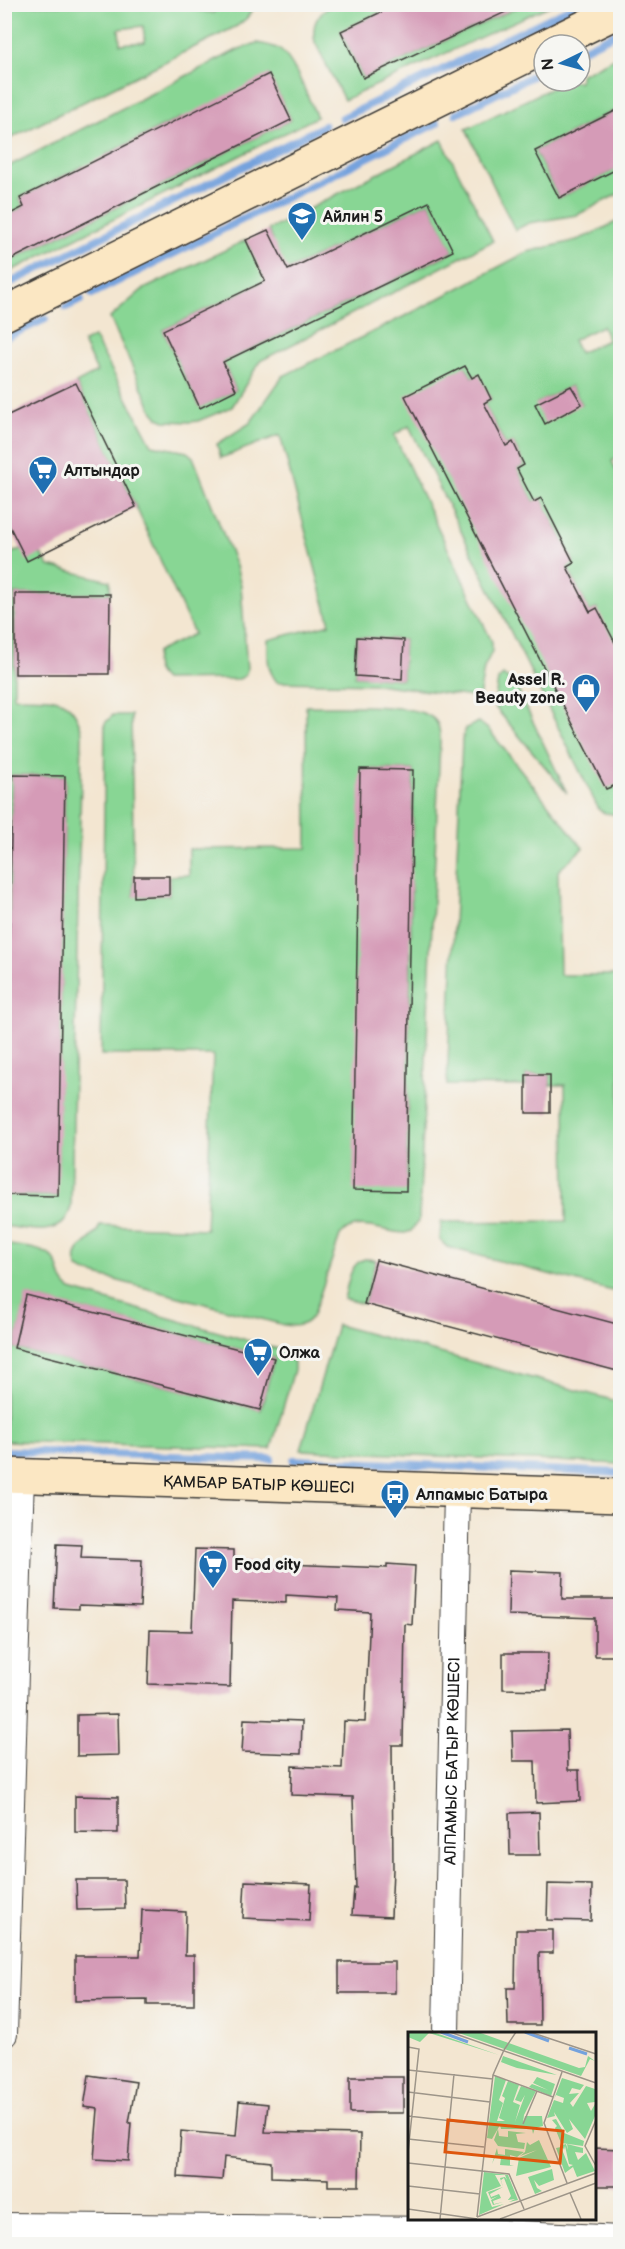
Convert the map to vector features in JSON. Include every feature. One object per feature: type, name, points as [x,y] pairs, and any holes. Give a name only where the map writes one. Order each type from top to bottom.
[{"type":"street","points":[[573,33],[621,10]]},
{"type":"street","points":[[4,314],[532,53]]},
{"type":"street","points":[[4,2034],[13,1475]]},
{"type":"street","name":"ҚАМБАР БАТЫР КӨШЕСІ","points":[[13,1475],[621,1496]]},
{"type":"street","name":"АЛПАМЫС БАТЫР КӨШЕСІ","points":[[446,2032],[457,1491]]},
{"type":"street","points":[[4,2226],[444,2231],[621,2239]]},
{"type":"green space","points":[[5,5],[198,5],[197,10],[214,13],[216,5],[255,5],[247,18],[237,26],[5,141]],"holes":[[[143,26],[145,42],[120,44],[119,29]]]},
{"type":"green space","points":[[332,5],[408,5],[384,11],[341,31],[363,78],[523,5],[551,5],[344,100],[315,42],[314,35],[316,20]]},
{"type":"green space","points":[[257,43],[275,47],[286,55],[317,117],[5,274],[5,263],[291,120],[269,75],[186,128],[180,118],[107,154],[88,176],[83,166],[20,198],[24,207],[5,217],[5,168],[239,49]]},
{"type":"green space","points":[[620,55],[620,108],[535,151],[559,198],[620,167],[620,193],[577,215],[529,223],[515,230],[466,129],[541,93],[592,93],[592,69]]},
{"type":"green space","points":[[442,140],[493,241],[260,361],[232,407],[198,421],[165,421],[158,418],[153,412],[110,318],[142,290],[246,240],[251,250],[273,240],[268,230]],"holes":[[[429,202],[453,252],[223,362],[236,390],[200,407],[163,330]]]},
{"type":"green space","points":[[620,220],[620,456],[612,461],[620,478],[620,638],[607,644],[597,608],[590,612],[567,567],[574,562],[541,498],[534,502],[517,469],[524,465],[513,442],[506,446],[484,403],[491,399],[478,375],[472,378],[465,366],[615,785],[620,791],[620,815],[599,810],[409,426],[394,435],[492,642],[492,651],[484,668],[479,698],[377,684],[277,682],[269,667],[268,640],[330,624],[280,435],[221,458],[217,444],[250,423],[283,376],[421,308],[527,252],[574,241]],"holes":[[[602,326],[608,340],[579,353],[573,340]],[[571,386],[582,404],[536,404]],[[357,637],[404,640],[402,679],[355,676]]]},
{"type":"green space","points":[[94,337],[152,445],[187,452],[193,457],[236,566],[241,585],[247,670],[245,676],[239,679],[164,680],[157,670],[155,664],[157,652],[194,634],[76,383],[97,372],[83,342]]},
{"type":"green space","points":[[21,549],[41,554],[49,566],[110,581],[110,594],[15,594],[14,697],[49,698],[66,704],[78,720],[82,733],[71,1206],[61,1224],[45,1230],[5,1226],[4,556]],"holes":[[[12,775],[65,776],[57,1196],[5,1195]]]},
{"type":"green space","points":[[503,675],[515,684],[567,793],[494,706],[498,680]]},
{"type":"green space","points":[[306,706],[389,707],[420,712],[434,719],[439,728],[440,742],[419,1220],[411,1231],[405,1233],[362,1226],[347,1230],[340,1236],[313,1315],[304,1324],[297,1326],[284,1325],[89,1273],[78,1268],[76,1255],[100,1225],[206,1229],[213,1055],[101,1055],[105,723],[113,715],[131,715],[134,896],[169,895],[169,876],[189,875],[189,849],[307,848]],"holes":[[[361,769],[413,770],[412,866],[407,866],[411,883],[411,935],[406,935],[405,952],[411,952],[410,1006],[404,1006],[404,1021],[409,1022],[406,1191]]]},
{"type":"green space","points":[[479,722],[489,730],[583,848],[558,871],[560,975],[620,975],[620,1293],[447,1247],[440,1240],[441,1222],[566,1221],[565,1085],[550,1085],[550,1075],[526,1075],[526,1086],[447,1085],[462,740],[466,728]]},
{"type":"green space","points":[[5,1244],[36,1249],[52,1257],[58,1265],[64,1283],[71,1290],[285,1351],[294,1362],[294,1370],[271,1449],[5,1441]],"holes":[[[27,1296],[274,1358],[261,1410],[14,1348]]]},
{"type":"green space","points":[[365,1259],[376,1260],[364,1304],[344,1299],[352,1270]]},
{"type":"green space","points":[[337,1325],[620,1402],[620,1464],[301,1450]]},
{"type":"building","points":[[398,4],[523,4],[363,78],[341,31]]},
{"type":"building","points":[[269,74],[291,120],[4,263],[4,217],[24,207],[20,198]]},
{"type":"building","points":[[621,108],[621,167],[559,198],[535,151]]},
{"type":"building","points":[[429,202],[453,251],[223,362],[236,390],[200,408],[163,330],[265,281],[246,240],[268,230],[288,270]]},
{"type":"building","points":[[465,366],[472,378],[479,374],[491,399],[484,403],[506,446],[513,442],[524,465],[517,469],[534,502],[541,498],[574,563],[567,567],[590,612],[597,608],[621,654],[621,783],[606,789],[405,396]]},
{"type":"building","points":[[76,383],[136,507],[27,561],[4,515],[4,417]]},
{"type":"building","points":[[571,386],[582,404],[545,424],[535,404]]},
{"type":"building","points":[[15,594],[110,594],[109,674],[15,674]]},
{"type":"building","points":[[357,637],[404,640],[402,679],[355,676]]},
{"type":"building","points":[[360,769],[413,770],[406,1191],[353,1190]]},
{"type":"building","points":[[12,775],[65,776],[58,1196],[5,1195]]},
{"type":"building","points":[[134,876],[169,876],[169,895],[134,897]]},
{"type":"building","points":[[526,1075],[550,1075],[550,1113],[526,1113]]},
{"type":"building","points":[[376,1260],[621,1325],[621,1372],[364,1304]]},
{"type":"building","points":[[26,1295],[274,1358],[260,1410],[14,1348]]},
{"type":"building","points":[[57,1544],[82,1545],[81,1558],[142,1560],[140,1607],[79,1605],[79,1609],[54,1608]]},
{"type":"building","points":[[195,1549],[234,1550],[234,1562],[387,1568],[387,1564],[415,1566],[412,1625],[405,1624],[403,1745],[392,1745],[391,1917],[352,1915],[354,1888],[356,1888],[353,1797],[291,1795],[292,1766],[342,1768],[344,1721],[365,1722],[370,1612],[337,1610],[338,1598],[286,1595],[286,1603],[232,1601],[230,1687],[148,1684],[150,1630],[192,1631]]},
{"type":"building","points":[[509,1570],[563,1572],[562,1599],[621,1599],[621,1656],[595,1656],[595,1618],[508,1615]]},
{"type":"building","points":[[503,1653],[548,1653],[547,1690],[503,1689]]},
{"type":"building","points":[[118,1714],[119,1755],[77,1756],[77,1715]]},
{"type":"building","points":[[244,1719],[302,1721],[301,1754],[242,1752]]},
{"type":"building","points":[[567,1730],[568,1770],[579,1770],[580,1801],[536,1803],[535,1761],[513,1761],[512,1731]]},
{"type":"building","points":[[75,1796],[118,1797],[118,1833],[75,1832]]},
{"type":"building","points":[[539,1812],[540,1855],[510,1855],[509,1813]]},
{"type":"building","points":[[76,1880],[124,1880],[125,1909],[77,1910]]},
{"type":"building","points":[[245,1881],[311,1884],[309,1921],[243,1918]]},
{"type":"building","points":[[548,1884],[592,1885],[591,1921],[547,1920]]},
{"type":"building","points":[[142,1910],[186,1912],[185,1955],[194,1955],[194,2005],[147,2005],[147,2000],[75,2001],[75,1956],[140,1956]]},
{"type":"building","points":[[516,1930],[553,1930],[553,1953],[539,1953],[540,2025],[508,2025],[507,1988],[515,1988]]},
{"type":"building","points":[[339,1962],[395,1962],[395,1993],[339,1993]]},
{"type":"building","points":[[89,2075],[136,2082],[129,2123],[131,2123],[128,2161],[94,2159],[98,2109],[84,2107]]},
{"type":"building","points":[[350,2077],[403,2077],[403,2113],[350,2113]]},
{"type":"building","points":[[239,2101],[268,2104],[265,2132],[360,2134],[359,2186],[328,2186],[328,2179],[271,2177],[271,2162],[224,2157],[222,2180],[178,2177],[181,2131],[236,2136]]},
{"type":"building","points":[[595,2148],[621,2149],[621,2186],[595,2186]]},
{"type":"waterway","points":[[342,118],[579,4]]},
{"type":"waterway","points":[[592,45],[620,31]]},
{"type":"waterway","points":[[456,114],[532,76]]},
{"type":"waterway","points":[[92,294],[437,123]]},
{"type":"waterway","points":[[4,286],[324,126]]},
{"type":"waterway","points":[[66,307],[81,300]]},
{"type":"waterway","points":[[4,338],[45,319]]},
{"type":"waterway","points":[[4,1451],[271,1459]]},
{"type":"waterway","points":[[294,1460],[620,1473]]},
{"type":"place","name":"Айлин 5","points":[[302,242]]},
{"type":"place","name":"Алтындар","points":[[43,496]]},
{"type":"place","name":"Assel R. Beauty zone","points":[[586,714]]},
{"type":"place","name":"Олжа","points":[[258,1378]]},
{"type":"place","name":"Алпамыс Батыра","points":[[395,1520]]},
{"type":"place","name":"Food city","points":[[213,1590]]}]
